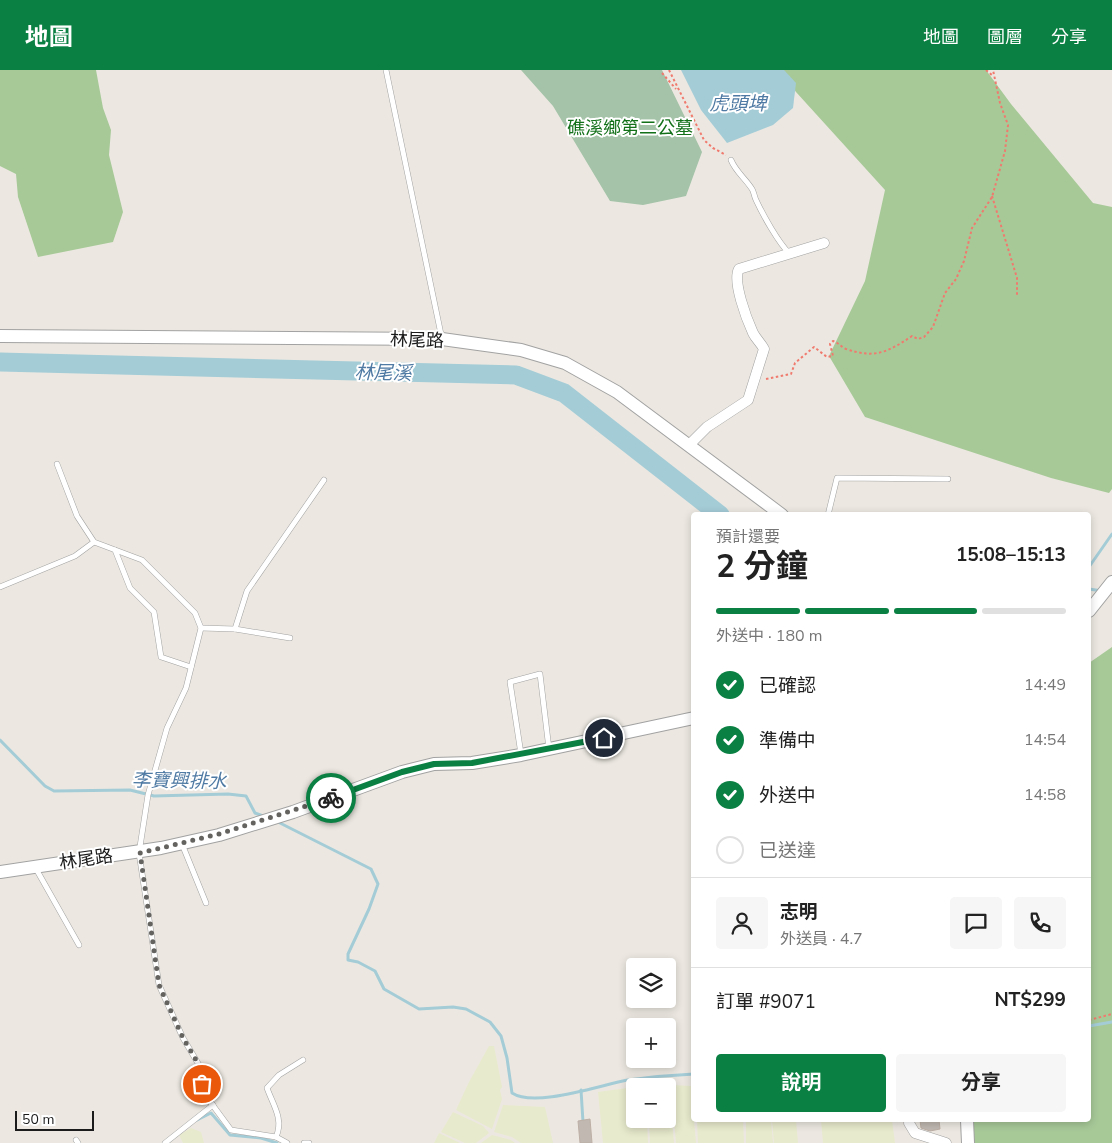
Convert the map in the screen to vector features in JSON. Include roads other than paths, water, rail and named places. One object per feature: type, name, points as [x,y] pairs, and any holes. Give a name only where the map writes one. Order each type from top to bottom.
[{"type":"street","points":[[689,445],[707,427],[748,400],[764,349],[754,333],[739,293],[737,273],[739,269],[824,243]]},
{"type":"street","name":"林尾路","points":[[0,336],[442,339],[521,350],[565,363],[617,392],[778,512]]},
{"type":"street","points":[[1091,608],[1112,582]]},
{"type":"street","name":"林尾路","points":[[0,872],[140,853],[182,844],[292,812],[402,772],[434,764],[472,763],[521,755],[691,719]]},
{"type":"street","points":[[967,1122],[968,1143]]},
{"type":"street","points":[[909,1123],[916,1133],[946,1143]]},
{"type":"lane","points":[[386,70],[442,339]]},
{"type":"lane","points":[[731,160],[736,171],[753,190],[756,200],[774,230],[777,240],[789,253]]},
{"type":"lane","points":[[56,464],[77,516],[94,542],[142,560],[196,613],[201,628],[186,688],[167,728],[148,795],[140,853],[159,985],[183,1038],[202,1070],[203,1092],[231,1130],[276,1137],[287,1143]]},
{"type":"lane","points":[[829,512],[837,478],[948,479]]},
{"type":"lane","points":[[235,629],[247,591],[324,480]]},
{"type":"lane","points":[[0,587],[75,556],[94,542]]},
{"type":"lane","points":[[115,550],[130,588],[154,612],[161,657],[191,667]]},
{"type":"lane","points":[[201,628],[235,629],[290,638]]},
{"type":"lane","points":[[521,755],[510,682],[540,674],[549,749]]},
{"type":"lane","points":[[182,844],[206,903]]},
{"type":"lane","points":[[35,866],[79,945]]},
{"type":"lane","points":[[276,1137],[280,1129],[279,1115],[267,1088],[279,1075],[303,1060]]},
{"type":"lane","points":[[165,1143],[213,1106]]},
{"type":"lane","points":[[304,1143],[309,1143]]},
{"type":"water","name":"虎頭埤","points":[[681,70],[784,70],[796,83],[793,108],[773,125],[727,143],[701,110]]},
{"type":"waterway","name":"林尾溪","points":[[0,362],[516,375],[564,393],[716,512]]},
{"type":"waterway","name":"林尾溪","points":[[1091,564],[1112,534]]},
{"type":"waterway","points":[[1091,589],[1102,591]]},
{"type":"waterway","name":"李寶興排水","points":[[0,740],[45,786],[54,791],[130,790],[154,796],[228,794],[246,796],[255,813],[263,816]]},
{"type":"waterway","name":"李寶興排水","points":[[278,822],[371,869],[378,884],[369,909],[348,954],[348,960],[358,962],[375,971],[384,989],[419,1009],[453,1007],[466,1009],[490,1022],[501,1036],[507,1058],[512,1093],[522,1097],[551,1097],[628,1080],[691,1074]]},
{"type":"waterway","name":"李寶興排水","points":[[1091,1026],[1112,1022]]},
{"type":"waterway","points":[[581,1090],[583,1122]]},
{"type":"waterway","points":[[197,1120],[211,1113],[230,1135],[261,1138],[277,1143]]},
{"type":"park label","name":"礁溪鄉第二公墓","points":[[630,128]]}]
